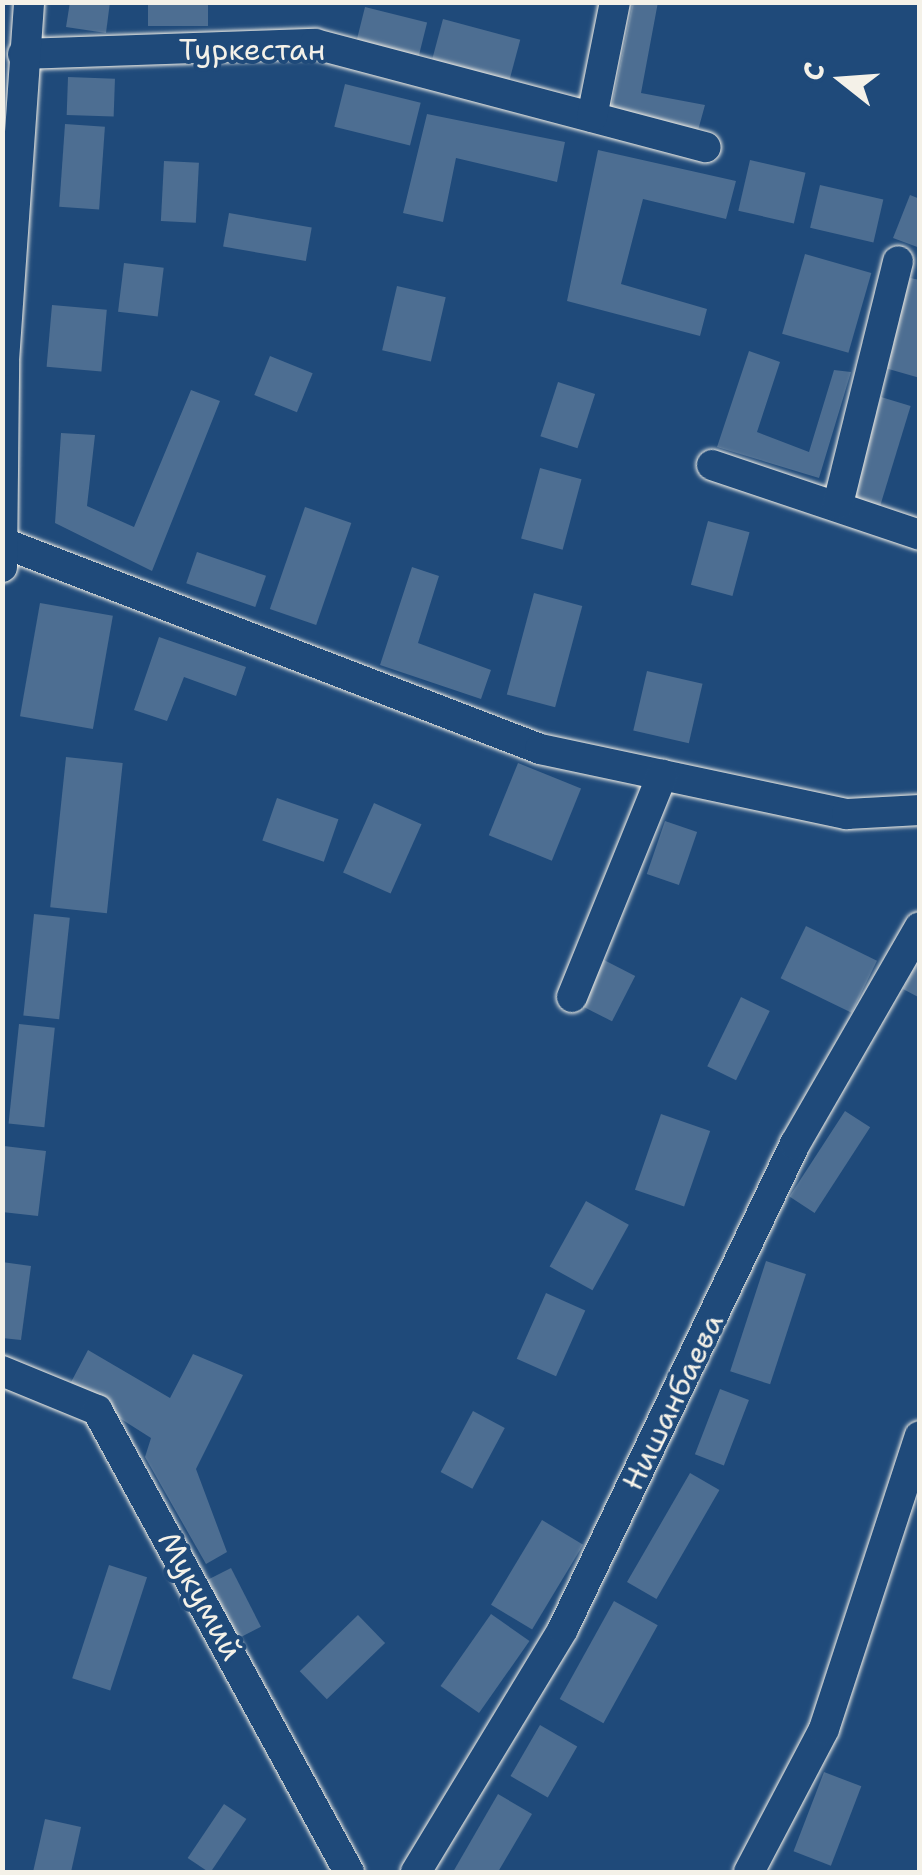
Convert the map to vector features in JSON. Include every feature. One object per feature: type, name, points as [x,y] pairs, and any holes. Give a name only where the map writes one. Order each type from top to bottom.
[{"type":"street","points":[[29,2],[22,54],[3,361],[4,556],[540,749],[847,814],[920,810]]},
{"type":"street","points":[[592,117],[615,2]]},
{"type":"street","name":"Туркестан","points":[[22,54],[315,44],[706,148]]},
{"type":"street","points":[[838,504],[898,261]]},
{"type":"street","points":[[712,464],[920,535]]},
{"type":"street","points":[[572,998],[662,775]]},
{"type":"street","name":"Нишанбаева","points":[[416,1872],[563,1629],[795,1144],[920,927]]},
{"type":"street","name":"Мукумий","points":[[2,1371],[97,1410],[349,1872]]},
{"type":"street","points":[[750,1872],[824,1729],[920,1436]]},
{"type":"building","points":[[70,2],[110,2],[106,33],[66,27]]},
{"type":"building","points":[[148,2],[208,2],[208,26],[148,26]]},
{"type":"building","points":[[633,2],[658,2],[641,93],[705,105],[697,134],[610,114]]},
{"type":"building","points":[[365,7],[427,22],[417,61],[355,46]]},
{"type":"building","points":[[443,19],[520,40],[509,80],[432,60]]},
{"type":"building","points":[[68,77],[115,79],[114,117],[67,115]]},
{"type":"building","points":[[345,84],[421,103],[410,146],[334,127]]},
{"type":"building","points":[[427,114],[565,142],[557,182],[456,158],[443,222],[403,213]]},
{"type":"building","points":[[65,124],[105,127],[99,210],[59,207]]},
{"type":"building","points":[[598,150],[736,181],[726,219],[643,199],[621,284],[707,309],[700,336],[567,301]]},
{"type":"building","points":[[750,160],[806,173],[794,223],[738,211]]},
{"type":"building","points":[[164,161],[199,163],[196,223],[161,221]]},
{"type":"building","points":[[820,185],[883,200],[873,242],[810,228]]},
{"type":"building","points":[[910,195],[920,199],[920,248],[893,238]]},
{"type":"building","points":[[229,213],[312,228],[306,261],[223,246]]},
{"type":"building","points":[[805,254],[871,273],[848,353],[782,334]]},
{"type":"building","points":[[124,263],[164,268],[158,317],[118,312]]},
{"type":"building","points":[[910,278],[920,280],[920,378],[885,368]]},
{"type":"building","points":[[397,286],[446,297],[431,362],[382,350]]},
{"type":"building","points":[[52,305],[107,310],[101,372],[47,367]]},
{"type":"building","points":[[749,351],[780,362],[757,432],[809,452],[834,370],[851,372],[819,478],[717,447]]},
{"type":"building","points":[[270,356],[313,373],[297,412],[254,395]]},
{"type":"building","points":[[558,382],[595,394],[577,448],[540,436]]},
{"type":"building","points":[[191,390],[220,401],[152,571],[55,523],[61,433],[95,435],[87,506],[134,527]]},
{"type":"building","points":[[881,397],[911,406],[880,506],[850,497]]},
{"type":"building","points":[[540,468],[582,479],[563,550],[521,539]]},
{"type":"building","points":[[305,507],[351,523],[316,625],[270,609]]},
{"type":"building","points":[[708,521],[750,532],[732,596],[691,585]]},
{"type":"building","points":[[197,552],[266,576],[255,607],[186,583]]},
{"type":"building","points":[[412,567],[439,576],[418,643],[491,670],[481,699],[380,665]]},
{"type":"building","points":[[534,593],[582,606],[555,707],[507,694]]},
{"type":"building","points":[[40,603],[113,616],[93,729],[20,716]]},
{"type":"building","points":[[159,637],[246,667],[236,696],[184,677],[167,721],[134,710]]},
{"type":"building","points":[[647,671],[703,684],[689,743],[633,730]]},
{"type":"building","points":[[66,757],[123,763],[107,913],[50,907]]},
{"type":"building","points":[[518,763],[581,788],[552,861],[489,835]]},
{"type":"building","points":[[277,798],[338,819],[324,862],[262,841]]},
{"type":"building","points":[[374,803],[422,824],[391,894],[343,872]]},
{"type":"building","points":[[665,821],[697,832],[679,885],[647,874]]},
{"type":"building","points":[[34,914],[70,918],[59,1019],[23,1015]]},
{"type":"building","points":[[806,926],[877,961],[852,1013],[781,978]]},
{"type":"building","points":[[920,957],[920,998],[903,989]]},
{"type":"building","points":[[604,960],[635,976],[612,1021],[581,1005]]},
{"type":"building","points":[[741,997],[770,1011],[736,1080],[707,1066]]},
{"type":"building","points":[[19,1024],[55,1028],[44,1127],[9,1123]]},
{"type":"building","points":[[845,1111],[870,1127],[815,1213],[789,1197]]},
{"type":"building","points":[[661,1114],[710,1131],[684,1207],[635,1190]]},
{"type":"building","points":[[4,1146],[46,1151],[38,1216],[2,1212]]},
{"type":"building","points":[[586,1201],[629,1225],[592,1290],[550,1267]]},
{"type":"building","points":[[766,1261],[806,1274],[770,1384],[730,1371]]},
{"type":"building","points":[[2,1262],[31,1266],[21,1340],[2,1338]]},
{"type":"building","points":[[546,1293],[585,1310],[556,1376],[517,1359]]},
{"type":"building","points":[[88,1350],[170,1398],[193,1354],[243,1375],[196,1469],[227,1552],[206,1564],[145,1457],[151,1438],[69,1386]]},
{"type":"building","points":[[720,1389],[749,1400],[724,1465],[695,1454]]},
{"type":"building","points":[[473,1411],[505,1428],[472,1489],[441,1472]]},
{"type":"building","points":[[690,1473],[719,1490],[656,1599],[627,1582]]},
{"type":"building","points":[[542,1520],[583,1545],[532,1630],[491,1605]]},
{"type":"building","points":[[109,1565],[147,1577],[110,1691],[72,1678]]},
{"type":"building","points":[[231,1568],[261,1627],[234,1640],[204,1582]]},
{"type":"building","points":[[614,1601],[658,1625],[603,1723],[560,1699]]},
{"type":"building","points":[[491,1614],[530,1641],[479,1713],[441,1686]]},
{"type":"building","points":[[358,1615],[385,1643],[327,1699],[300,1671]]},
{"type":"building","points":[[540,1725],[577,1746],[548,1798],[510,1776]]},
{"type":"building","points":[[824,1772],[861,1786],[831,1866],[794,1851]]},
{"type":"building","points":[[498,1794],[532,1814],[498,1872],[453,1872]]},
{"type":"building","points":[[224,1804],[246,1819],[211,1872],[188,1858]]},
{"type":"building","points":[[45,1819],[81,1827],[71,1872],[33,1872]]}]
